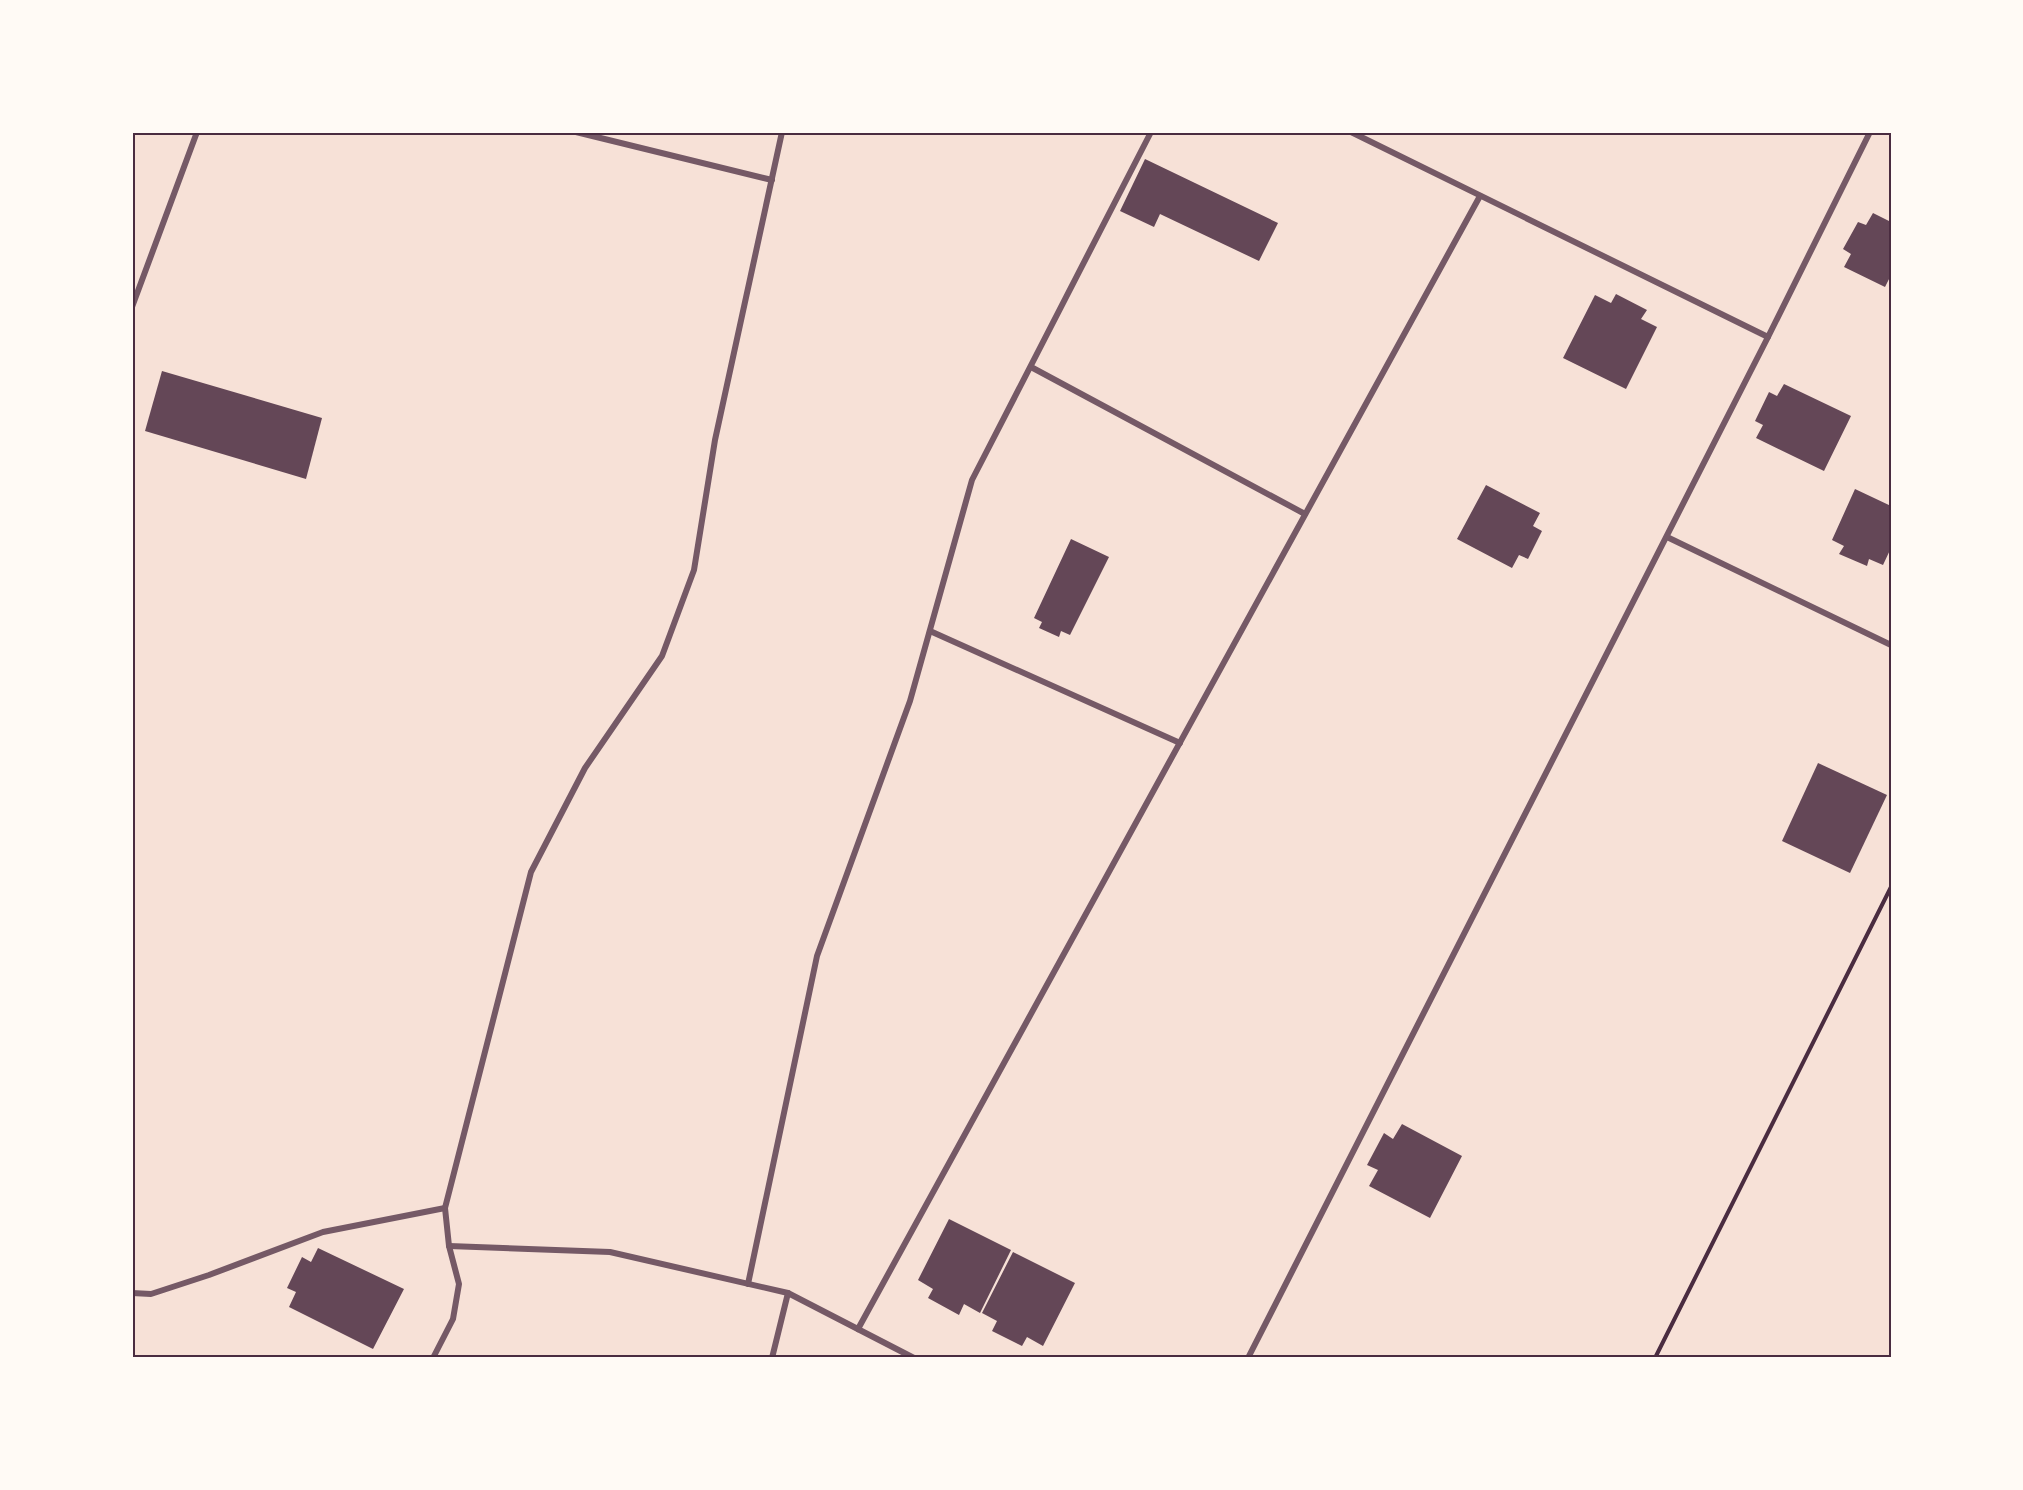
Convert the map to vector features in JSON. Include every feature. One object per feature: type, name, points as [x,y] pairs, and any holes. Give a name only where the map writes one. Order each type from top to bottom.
[{"type":"street","points":[[132,307],[197,132]]},
{"type":"street","points":[[576,132],[772,180]]},
{"type":"street","points":[[433,1358],[453,1319],[459,1284],[449,1246],[445,1208],[531,872],[585,768],[662,656],[694,570],[715,440],[783,132]]},
{"type":"street","points":[[748,1284],[818,956],[910,701],[972,480],[1152,132]]},
{"type":"street","points":[[1351,132],[1768,337]]},
{"type":"street","points":[[1248,1358],[1870,132]]},
{"type":"street","points":[[858,1329],[1480,196]]},
{"type":"street","points":[[1031,367],[1305,514]]},
{"type":"street","points":[[1666,537],[1891,645]]},
{"type":"street","points":[[930,631],[1180,743]]},
{"type":"street","points":[[132,1293],[151,1294],[323,1232],[445,1208]]},
{"type":"street","points":[[449,1246],[610,1252],[788,1293],[914,1358]]},
{"type":"street","points":[[772,1358],[788,1293]]},
{"type":"path","points":[[1655,1358],[1891,887]]},
{"type":"building","points":[[1145,159],[1278,223],[1259,261],[1160,214],[1154,227],[1120,211]]},
{"type":"building","points":[[1873,213],[1891,222],[1891,275],[1885,287],[1844,267],[1851,254],[1843,249],[1858,222],[1866,225]]},
{"type":"building","points":[[1616,294],[1647,310],[1641,319],[1657,327],[1626,389],[1563,358],[1595,295],[1611,303]]},
{"type":"building","points":[[162,371],[322,418],[306,479],[145,431]]},
{"type":"building","points":[[1784,384],[1851,416],[1824,471],[1756,438],[1763,425],[1755,421],[1769,392],[1777,396]]},
{"type":"building","points":[[1486,485],[1540,513],[1533,526],[1542,531],[1528,559],[1519,555],[1512,568],[1457,539]]},
{"type":"building","points":[[1855,489],[1891,506],[1891,548],[1883,565],[1869,559],[1867,566],[1839,554],[1844,546],[1832,540]]},
{"type":"building","points":[[1071,539],[1109,557],[1070,635],[1061,631],[1059,637],[1039,628],[1042,622],[1034,618]]},
{"type":"building","points":[[1818,763],[1887,795],[1850,873],[1782,841]]},
{"type":"building","points":[[1402,1124],[1462,1156],[1430,1218],[1369,1186],[1378,1170],[1367,1165],[1384,1133],[1393,1139]]},
{"type":"building","points":[[949,1219],[1011,1250],[980,1313],[964,1304],[959,1315],[928,1298],[933,1289],[918,1280]]},
{"type":"building","points":[[318,1248],[404,1289],[373,1349],[289,1307],[296,1292],[287,1288],[302,1257],[311,1262]]},
{"type":"building","points":[[1013,1252],[1075,1283],[1043,1346],[1027,1337],[1022,1346],[992,1331],[997,1321],[982,1313]]}]
